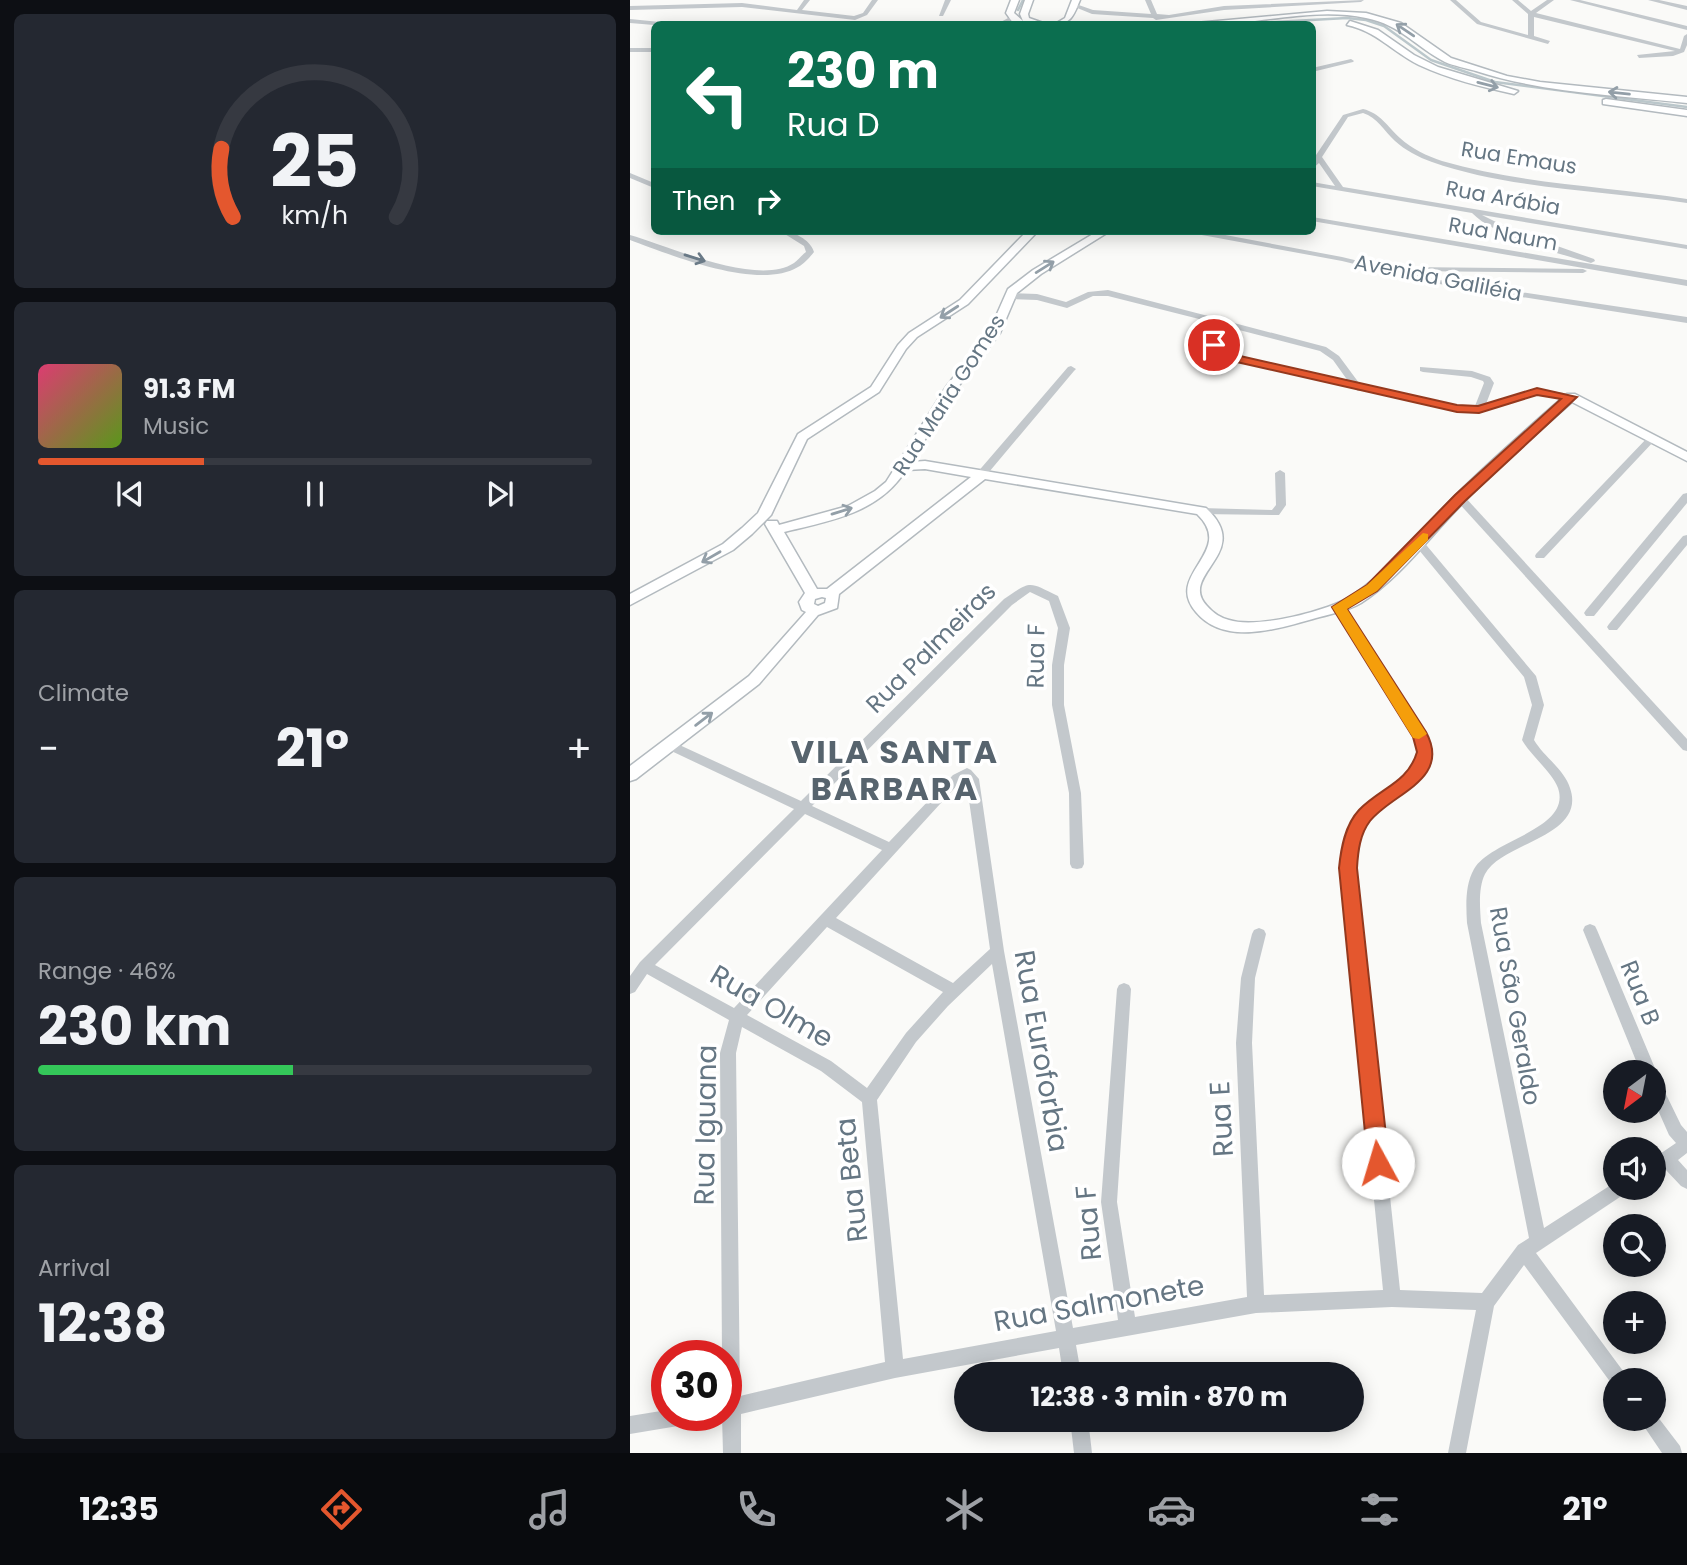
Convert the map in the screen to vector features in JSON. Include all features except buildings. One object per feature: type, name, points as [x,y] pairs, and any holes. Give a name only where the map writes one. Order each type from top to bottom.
[{"type":"street","points":[[775,9],[797,0]]},
{"type":"street","points":[[799,12],[807,0]]},
{"type":"street","points":[[630,8],[740,2],[799,12],[860,17],[876,0]]},
{"type":"street","points":[[940,15],[948,0]]},
{"type":"street","points":[[1012,18],[1010,13],[1015,0]]},
{"type":"street","points":[[1029,0],[1024,14],[1026,19],[1032,21]]},
{"type":"street","points":[[1148,0],[1156,18]]},
{"type":"street","points":[[1069,21],[1075,3],[1092,12],[1156,18],[1224,8],[1361,0]]},
{"type":"street","points":[[1453,0],[1479,23],[1548,42]]},
{"type":"street","points":[[1515,0],[1531,14],[1682,51]]},
{"type":"street","points":[[1531,14],[1551,0]]},
{"type":"street","points":[[1573,0],[1687,28]]},
{"type":"street","points":[[1650,0],[1687,9]]},
{"type":"street","points":[[1069,21],[1092,12]]},
{"type":"street","points":[[1227,21],[1327,13],[1366,15],[1398,25],[1448,60],[1505,78],[1540,85],[1687,100]]},
{"type":"street","points":[[1531,14],[1531,38]]},
{"type":"street","points":[[1006,21],[1012,18],[1020,21]]},
{"type":"street","points":[[630,21],[651,23]]},
{"type":"street","points":[[1316,24],[1348,23],[1369,26],[1428,65],[1486,85],[1687,113]]},
{"type":"street","points":[[1682,51],[1687,36]]},
{"type":"street","points":[[630,50],[651,50]]},
{"type":"street","points":[[1639,56],[1682,51]]},
{"type":"street","points":[[1316,69],[1351,61]]},
{"type":"street","name":"Rua Emaus","points":[[1319,158],[1345,116],[1363,111],[1380,118],[1396,138],[1411,149],[1440,162],[1498,174],[1687,201]]},
{"type":"street","points":[[1316,162],[1319,158],[1339,188]]},
{"type":"street","points":[[630,175],[651,185]]},
{"type":"street","name":"Rua Arábia","points":[[1316,185],[1687,247]]},
{"type":"street","points":[[1661,197],[1687,209]]},
{"type":"street","points":[[1474,210],[1476,216],[1492,225],[1604,267]]},
{"type":"street","name":"Rua Naum","points":[[1316,220],[1687,283]]},
{"type":"street","points":[[630,237],[754,274],[776,272],[804,261],[810,252],[808,246],[790,235]]},
{"type":"street","points":[[630,600],[728,547],[764,515],[802,437],[875,389],[913,335],[981,288],[1029,235]]},
{"type":"street","name":"Rua Maria Gomes","points":[[776,530],[850,509],[871,500],[891,484],[952,387],[994,333],[1011,294],[1037,272],[1102,235]]},
{"type":"street","name":"Avenida Galiléia","points":[[1241,235],[1433,281],[1687,320]]},
{"type":"street","points":[[1377,268],[1467,272],[1629,272]]},
{"type":"street","points":[[981,288],[1037,297],[1068,306],[1091,294],[1108,293],[1211,318],[1323,349],[1336,358],[1358,388]]},
{"type":"street","points":[[1211,318],[1213,348],[1217,353],[1457,409],[1479,409],[1537,392],[1571,397],[1687,457]]},
{"type":"street","points":[[814,603],[832,605],[834,599],[830,594],[980,476],[1071,369]]},
{"type":"street","points":[[1423,369],[1472,374],[1487,379],[1489,383],[1479,409]]},
{"type":"street","points":[[1201,511],[1216,527],[1217,537],[1212,552],[1197,573],[1193,587],[1200,609],[1212,618],[1228,626],[1245,628],[1270,625],[1339,607],[1372,588],[1460,498],[1571,397]]},
{"type":"street","points":[[919,438],[925,465]]},
{"type":"street","points":[[1540,556],[1651,438]]},
{"type":"street","points":[[901,467],[925,465],[1201,511],[1275,513],[1281,505],[1280,473]]},
{"type":"street","points":[[1590,613],[1687,496]]},
{"type":"street","points":[[1460,498],[1687,747]]},
{"type":"street","points":[[764,515],[776,530],[814,603]]},
{"type":"street","points":[[1614,627],[1687,538]]},
{"type":"street","name":"Rua São Geraldo","points":[[1418,542],[1530,676],[1538,705],[1528,740],[1534,752],[1564,788],[1566,796],[1559,817],[1548,828],[1488,860],[1480,870],[1473,903],[1474,922],[1531,1246]]},
{"type":"street","name":"Rua Palmeiras","points":[[630,988],[645,966],[1008,602],[1019,592],[1033,587]]},
{"type":"street","name":"Rua F","points":[[1033,587],[1054,599],[1064,628],[1058,665],[1058,705],[1075,793],[1077,864]]},
{"type":"street","points":[[630,775],[754,680],[814,603]]},
{"type":"street","points":[[1339,607],[1420,736],[1425,752],[1421,766],[1412,780],[1364,815],[1354,831],[1348,868],[1392,1297]]},
{"type":"street","points":[[669,745],[891,849]]},
{"type":"street","name":"Rua Iguana","points":[[729,1340],[728,1053],[737,1015],[957,778],[970,773]]},
{"type":"street","name":"Rua Euroforbia","points":[[970,773],[998,951],[1071,1362]]},
{"type":"street","points":[[825,919],[953,990]]},
{"type":"street","name":"Rua B","points":[[1590,930],[1643,1060]]},
{"type":"street","name":"Rua E","points":[[1256,1304],[1244,1043],[1248,978],[1259,934]]},
{"type":"street","name":"Rua Beta","points":[[895,1369],[869,1099],[888,1065],[910,1036],[953,990],[998,951]]},
{"type":"street","name":"Rua Olme","points":[[645,966],[827,1066],[869,1099]]},
{"type":"street","name":"Rua F","points":[[1124,989],[1109,1202],[1128,1326]]},
{"type":"street","points":[[1666,1111],[1675,1130],[1687,1144],[1666,1159]]},
{"type":"street","points":[[1666,1167],[1687,1181]]},
{"type":"street","points":[[1457,1453],[1486,1301],[1531,1246],[1603,1199]]},
{"type":"street","points":[[1531,1246],[1611,1368]]},
{"type":"street","name":"Rua Salmonete","points":[[742,1405],[895,1369],[1256,1304],[1392,1297],[1486,1301]]},
{"type":"street","points":[[630,1426],[651,1422]]},
{"type":"street","name":"Rua Iguana","points":[[731,1431],[732,1453]]},
{"type":"street","points":[[1657,1431],[1673,1453]]},
{"type":"street","points":[[1081,1432],[1083,1453]]},
{"type":"waterway","points":[[1018,10],[1023,0]]},
{"type":"waterway","points":[[1294,21],[1347,18],[1366,20],[1384,26],[1431,60],[1495,82],[1687,107]]},
{"type":"slow traffic","points":[[1419,734],[1351,631],[1339,607],[1372,588],[1423,537]]},
{"type":"district","name":"VILA SANTA BÁRBARA","points":[[895,770]]},
{"type":"route","points":[[1214,345],[1214,350],[1223,355],[1457,409],[1479,409],[1537,392],[1571,397],[1460,498],[1372,588],[1339,607],[1351,631],[1420,736],[1425,752],[1421,766],[1412,780],[1364,815],[1354,831],[1348,868],[1378,1163]]}]
